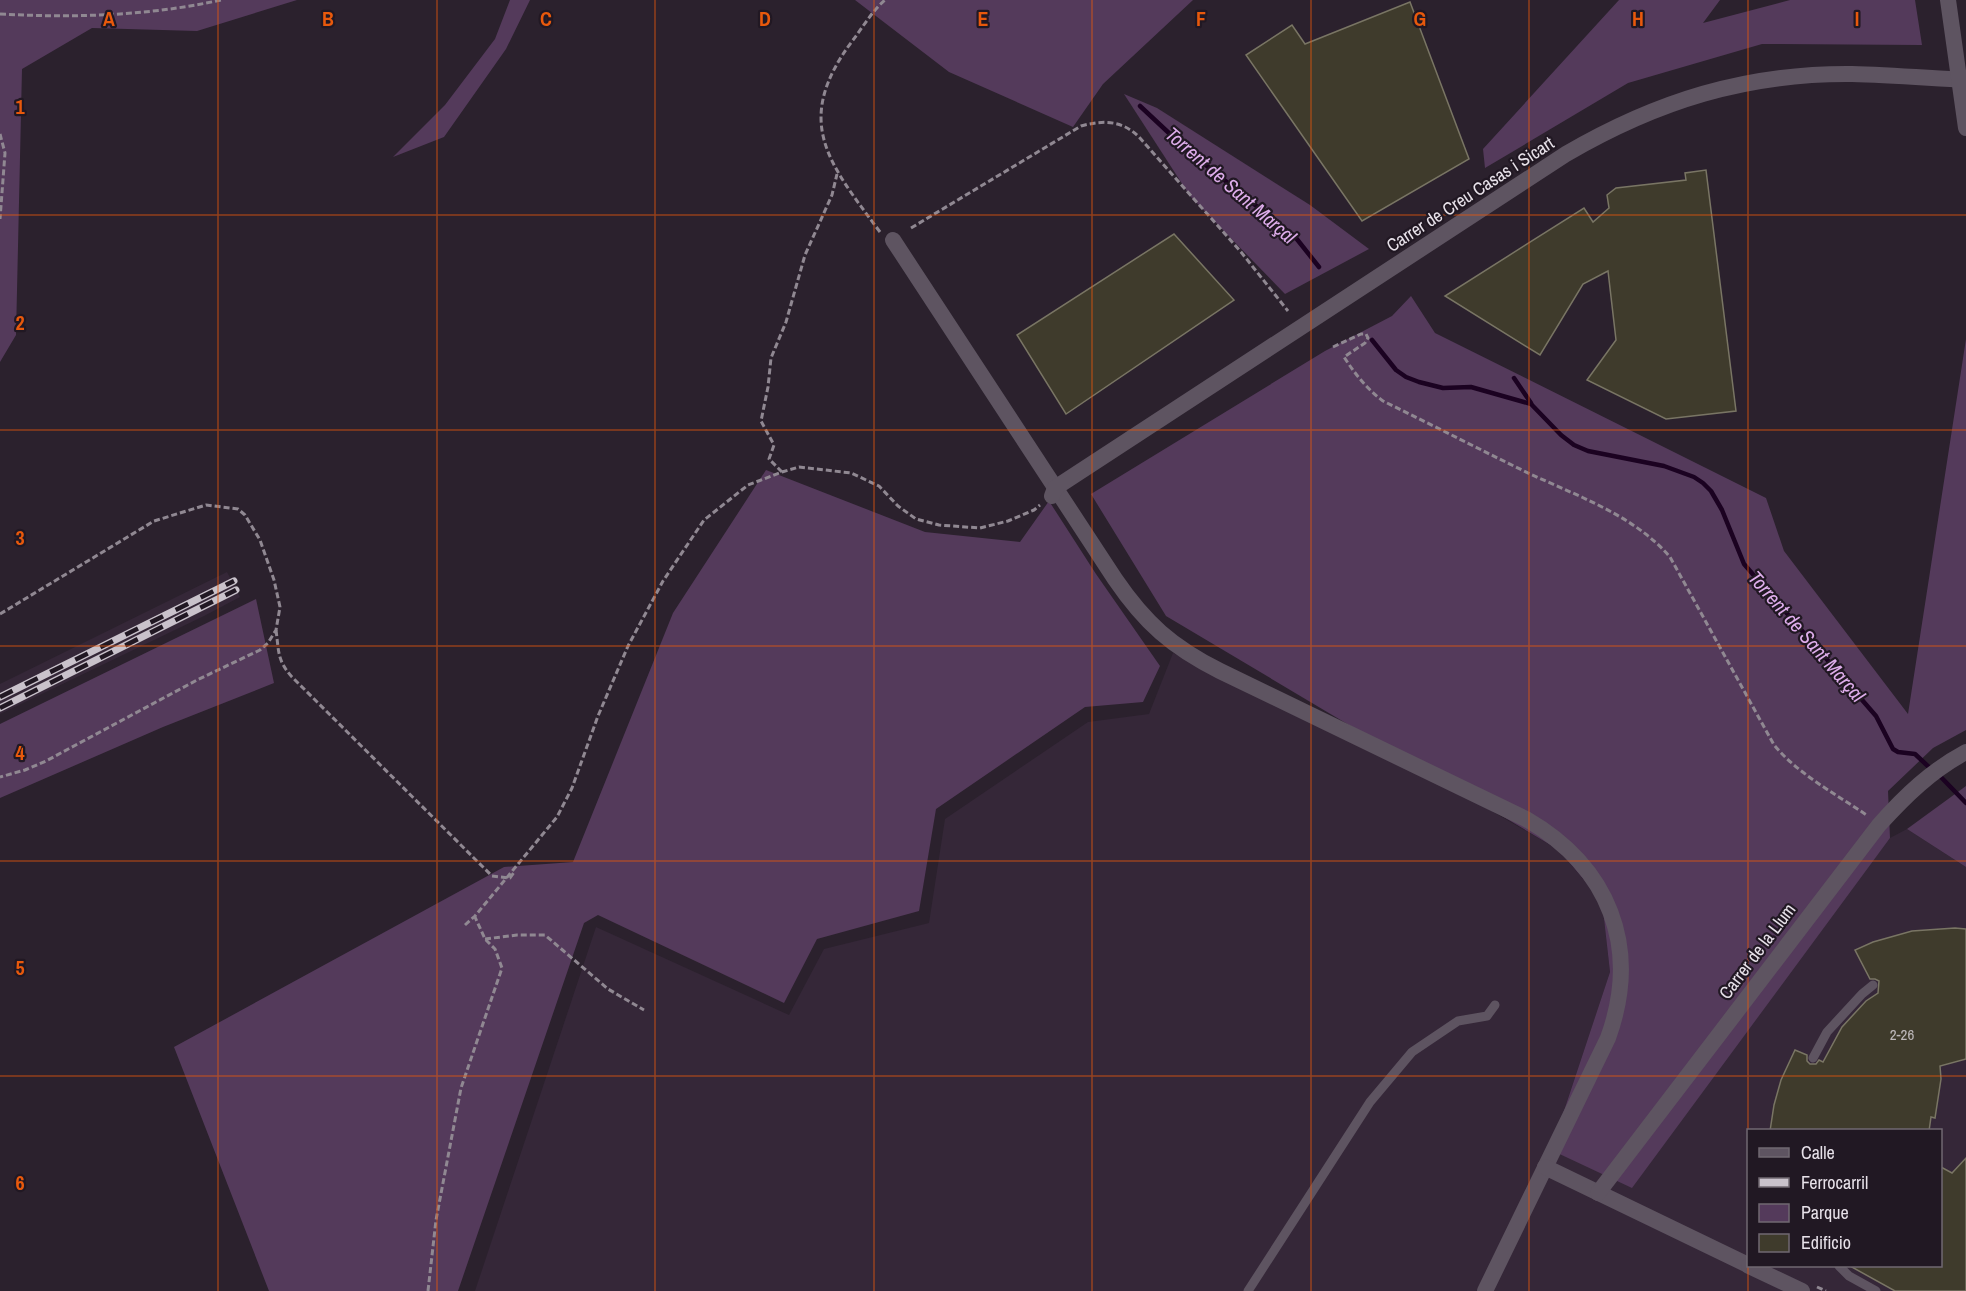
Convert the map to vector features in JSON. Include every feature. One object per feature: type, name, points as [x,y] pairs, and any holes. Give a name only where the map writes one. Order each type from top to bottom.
[{"type":"street","points":[[1948,0],[1963,80],[1966,128]]},
{"type":"street","name":"Carrer de Creu Casas i Sicart","points":[[1053,493],[1566,154],[1631,119],[1679,100],[1714,90],[1785,77],[1852,74],[1963,80]]},
{"type":"street","points":[[893,240],[1053,493],[1130,600],[1146,620],[1167,640],[1197,660],[1526,819],[1559,840],[1589,872],[1601,891],[1611,912],[1617,933],[1622,973],[1616,1015],[1608,1038],[1485,1291]]},
{"type":"street","name":"Carrer de la Llum","points":[[1598,1193],[1868,838],[1899,802],[1928,778],[1966,752]]},
{"type":"street","points":[[1545,1167],[1747,1264]]},
{"type":"street","points":[[1753,1267],[1802,1291]]},
{"type":"lane","points":[[1813,1058],[1827,1032],[1862,994],[1874,985]]},
{"type":"lane","points":[[1248,1291],[1370,1102],[1412,1052],[1458,1021],[1487,1016],[1495,1005]]},
{"type":"lane","points":[[1840,1267],[1849,1276],[1875,1291]]},
{"type":"path","points":[[0,14],[60,17],[125,14],[221,0]]},
{"type":"path","points":[[885,0],[844,52],[829,78],[820,108],[821,131],[841,179],[886,239],[893,240]]},
{"type":"path","points":[[911,228],[1081,126],[1095,122],[1112,122],[1126,126],[1139,137],[1241,252],[1288,311]]},
{"type":"path","points":[[0,134],[5,153],[0,219]]},
{"type":"path","points":[[782,472],[770,459],[774,445],[761,422],[771,358],[786,322],[805,255],[832,195],[838,172]]},
{"type":"path","points":[[1334,347],[1361,334],[1366,334],[1368,338],[1365,343],[1344,357],[1353,372],[1373,394],[1383,401],[1600,507],[1643,531],[1659,544],[1670,557],[1774,745],[1801,771],[1876,823]]},
{"type":"path","points":[[465,925],[475,916],[557,816],[572,788],[598,716],[628,646],[663,581],[704,520],[748,485],[799,467],[851,473],[879,486],[898,506],[916,519],[939,525],[980,528],[1008,521],[1034,510],[1053,493]]},
{"type":"path","points":[[0,614],[154,521],[206,505],[238,509],[245,515],[260,540],[274,580],[280,607],[276,630],[282,666],[492,876],[507,878]]},
{"type":"path","points":[[0,777],[46,761],[197,680],[260,650],[268,643],[276,630]]},
{"type":"path","points":[[428,1291],[436,1220],[461,1088],[502,968],[495,949],[485,939],[475,916]]},
{"type":"path","points":[[485,939],[517,935],[545,935],[608,989],[644,1010]]},
{"type":"shaded area","points":[[227,572],[240,597],[0,714],[0,684]]},
{"type":"shaded area","points":[[1173,653],[1457,791],[1559,850],[1602,901],[1610,972],[1551,1150],[1737,1038],[1890,838],[1907,829],[1966,867],[1966,1291],[475,1291],[596,927],[789,1015],[824,949],[929,923],[945,819],[1088,722],[1149,714]]},
{"type":"green space","points":[[0,0],[297,0],[197,31],[92,28],[22,69],[16,335],[0,362]]},
{"type":"green space","points":[[510,0],[530,0],[506,49],[444,137],[393,157],[445,105],[495,39]]},
{"type":"green space","points":[[855,0],[1193,0],[1103,84],[1073,127],[949,72]]},
{"type":"green space","points":[[1619,0],[1720,0],[1703,23],[1790,0],[1915,0],[1922,45],[1762,44],[1628,83],[1485,168],[1483,149]]},
{"type":"green space","points":[[1124,94],[1157,108],[1310,205],[1369,249],[1285,294],[1190,196]]},
{"type":"green space","points":[[1411,296],[1435,333],[1766,498],[1784,551],[1908,714],[1966,339],[1966,730],[1933,748],[1888,791],[1890,838],[1632,1188],[1551,1150],[1610,972],[1602,901],[1559,850],[1166,616],[1091,494],[1325,351],[1392,316]]},
{"type":"green space","points":[[766,470],[925,532],[1020,542],[1049,501],[1160,666],[1143,702],[1085,707],[936,809],[919,911],[817,939],[784,1003],[598,915],[584,923],[458,1291],[269,1291],[174,1047],[504,867],[573,862],[673,613]]},
{"type":"green space","points":[[256,599],[274,683],[163,727],[0,798],[0,724]]},
{"type":"green space","points":[[1966,786],[1966,867],[1907,829]]},
{"type":"building","points":[[1410,2],[1469,159],[1362,221],[1246,55],[1292,25],[1305,44]]},
{"type":"building","points":[[1706,170],[1736,411],[1666,419],[1587,380],[1616,340],[1608,271],[1583,284],[1540,355],[1445,296],[1584,208],[1593,222],[1609,208],[1607,195],[1616,188],[1686,180],[1685,173]]},
{"type":"building","points":[[1174,234],[1234,300],[1066,414],[1017,335]]},
{"type":"building","points":[[1966,929],[1966,1059],[1940,1066],[1941,1079],[1935,1118],[1931,1117],[1929,1129],[1770,1129],[1781,1080],[1795,1050],[1807,1055],[1807,1061],[1810,1064],[1816,1064],[1819,1060],[1823,1062],[1842,1027],[1866,1001],[1878,993],[1879,981],[1870,979],[1855,950],[1873,942],[1912,931]]},
{"type":"building","points":[[1966,1158],[1966,1291],[1895,1291],[1852,1267],[1942,1267],[1942,1168],[1952,1173]]},
{"type":"waterway","name":"Torrent de Sant Marçal","points":[[1140,106],[1186,149],[1296,238],[1319,267]]},
{"type":"waterway","name":"Torrent de Sant Marçal","points":[[1372,340],[1396,370],[1406,377],[1443,388],[1471,387],[1531,404],[1574,445],[1588,451],[1664,466],[1694,477],[1703,483],[1711,491],[1722,510],[1744,564],[1876,716],[1893,749],[1898,752],[1915,754],[1931,769]]},
{"type":"waterway","points":[[1514,378],[1531,403]]},
{"type":"waterway","name":"Torrent de Sant Marçal","points":[[1938,774],[1966,803]]},
{"type":"railway","points":[[0,697],[234,581]]},
{"type":"railway","points":[[0,708],[236,590]]}]
